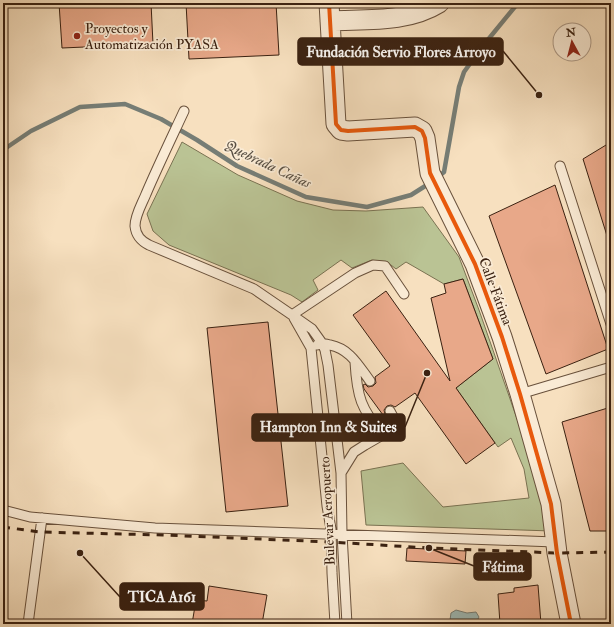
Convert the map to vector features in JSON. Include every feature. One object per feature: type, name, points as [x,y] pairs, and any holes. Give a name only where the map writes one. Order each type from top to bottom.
[{"type":"street","points":[[330,12],[402,17],[414,9],[432,7],[439,3]]},
{"type":"street","name":"Calle Fátima","points":[[330,12],[336,124],[341,130],[348,131],[415,126],[422,130],[425,138],[430,173],[443,196],[475,264],[502,337],[520,394],[551,504],[555,542],[571,624]]},
{"type":"lane","name":"Bulevar Aeropuerto","points":[[184,112],[156,170],[137,217],[135,226],[137,235],[142,241],[254,289],[312,329],[322,343],[328,365],[341,473],[342,534],[347,624]]},
{"type":"lane","points":[[560,166],[611,324]]},
{"type":"lane","points":[[292,315],[355,273],[373,265],[384,266],[404,294]]},
{"type":"lane","name":"Bulevar Aeropuerto","points":[[292,315],[310,348],[331,534],[335,624]]},
{"type":"lane","points":[[310,348],[322,343],[338,346],[347,352],[370,381]]},
{"type":"lane","points":[[355,362],[356,380],[360,402],[372,422],[383,435]]},
{"type":"lane","points":[[520,394],[611,367]]},
{"type":"lane","points":[[341,473],[354,452],[398,426],[390,411]]},
{"type":"lane","points":[[3,510],[30,517],[155,528],[555,542]]},
{"type":"lane","points":[[28,624],[42,518]]},
{"type":"green space","points":[[182,142],[238,175],[297,201],[333,210],[366,211],[423,207],[459,257],[546,502],[552,531],[366,525],[361,471],[403,463],[443,507],[529,498],[524,469],[511,438],[498,447],[456,388],[493,359],[463,279],[444,284],[406,262],[396,269],[391,265],[372,260],[352,268],[341,260],[313,280],[318,290],[302,302],[291,295],[169,245],[153,231],[147,214]]},
{"type":"water","points":[[456,610],[467,613],[476,612],[479,617],[472,624],[452,624],[450,620],[451,613]]},
{"type":"building","points":[[59,3],[151,3],[153,44],[62,48]]},
{"type":"building","points":[[186,3],[276,3],[279,55],[189,59]]},
{"type":"building","points":[[611,142],[611,239],[608,239],[583,159]]},
{"type":"building","points":[[555,185],[608,349],[546,374],[489,216]]},
{"type":"building","points":[[463,279],[493,359],[456,388],[495,443],[466,464],[415,393],[395,407],[391,405],[387,406],[384,410],[385,414],[383,415],[364,389],[363,385],[365,384],[368,387],[373,386],[376,383],[375,377],[390,366],[353,315],[386,291],[450,381],[431,298],[446,293],[444,284]]},
{"type":"building","points":[[268,322],[288,506],[226,512],[207,328]]},
{"type":"building","points":[[611,407],[611,531],[590,531],[562,422]]},
{"type":"building","points":[[407,548],[466,551],[465,564],[406,561]]},
{"type":"building","points":[[538,585],[541,624],[500,624],[498,594],[514,592],[514,588]]},
{"type":"building","points":[[209,586],[267,595],[262,624],[192,624],[196,600],[207,601]]},
{"type":"waterway","name":"Quebrada Cañas","points":[[438,177],[444,172],[459,87],[464,72],[482,47],[518,3]]},
{"type":"waterway","name":"Quebrada Cañas","points":[[3,150],[31,131],[80,107],[125,104],[161,119],[237,166],[306,197],[367,207],[411,195],[430,183]]},
{"type":"railway","points":[[3,527],[40,532],[163,535],[331,542],[429,548],[557,553],[611,552]]},
{"type":"cycle path","points":[[329,3],[336,124],[341,130],[348,131],[415,127],[422,131],[425,138],[430,173],[475,264],[502,337],[520,394],[551,504],[557,553],[571,624]]},
{"type":"place","name":"Proyectos y Automatización PYASA","points":[[77,36]]},
{"type":"place","name":"Fundación Servio Flores Arroyo","points":[[539,95]]},
{"type":"place","name":"Hampton Inn & Suites","points":[[427,373]]},
{"type":"place","name":"Fátima","points":[[429,548]]},
{"type":"place","name":"TICA A161","points":[[80,553]]}]
